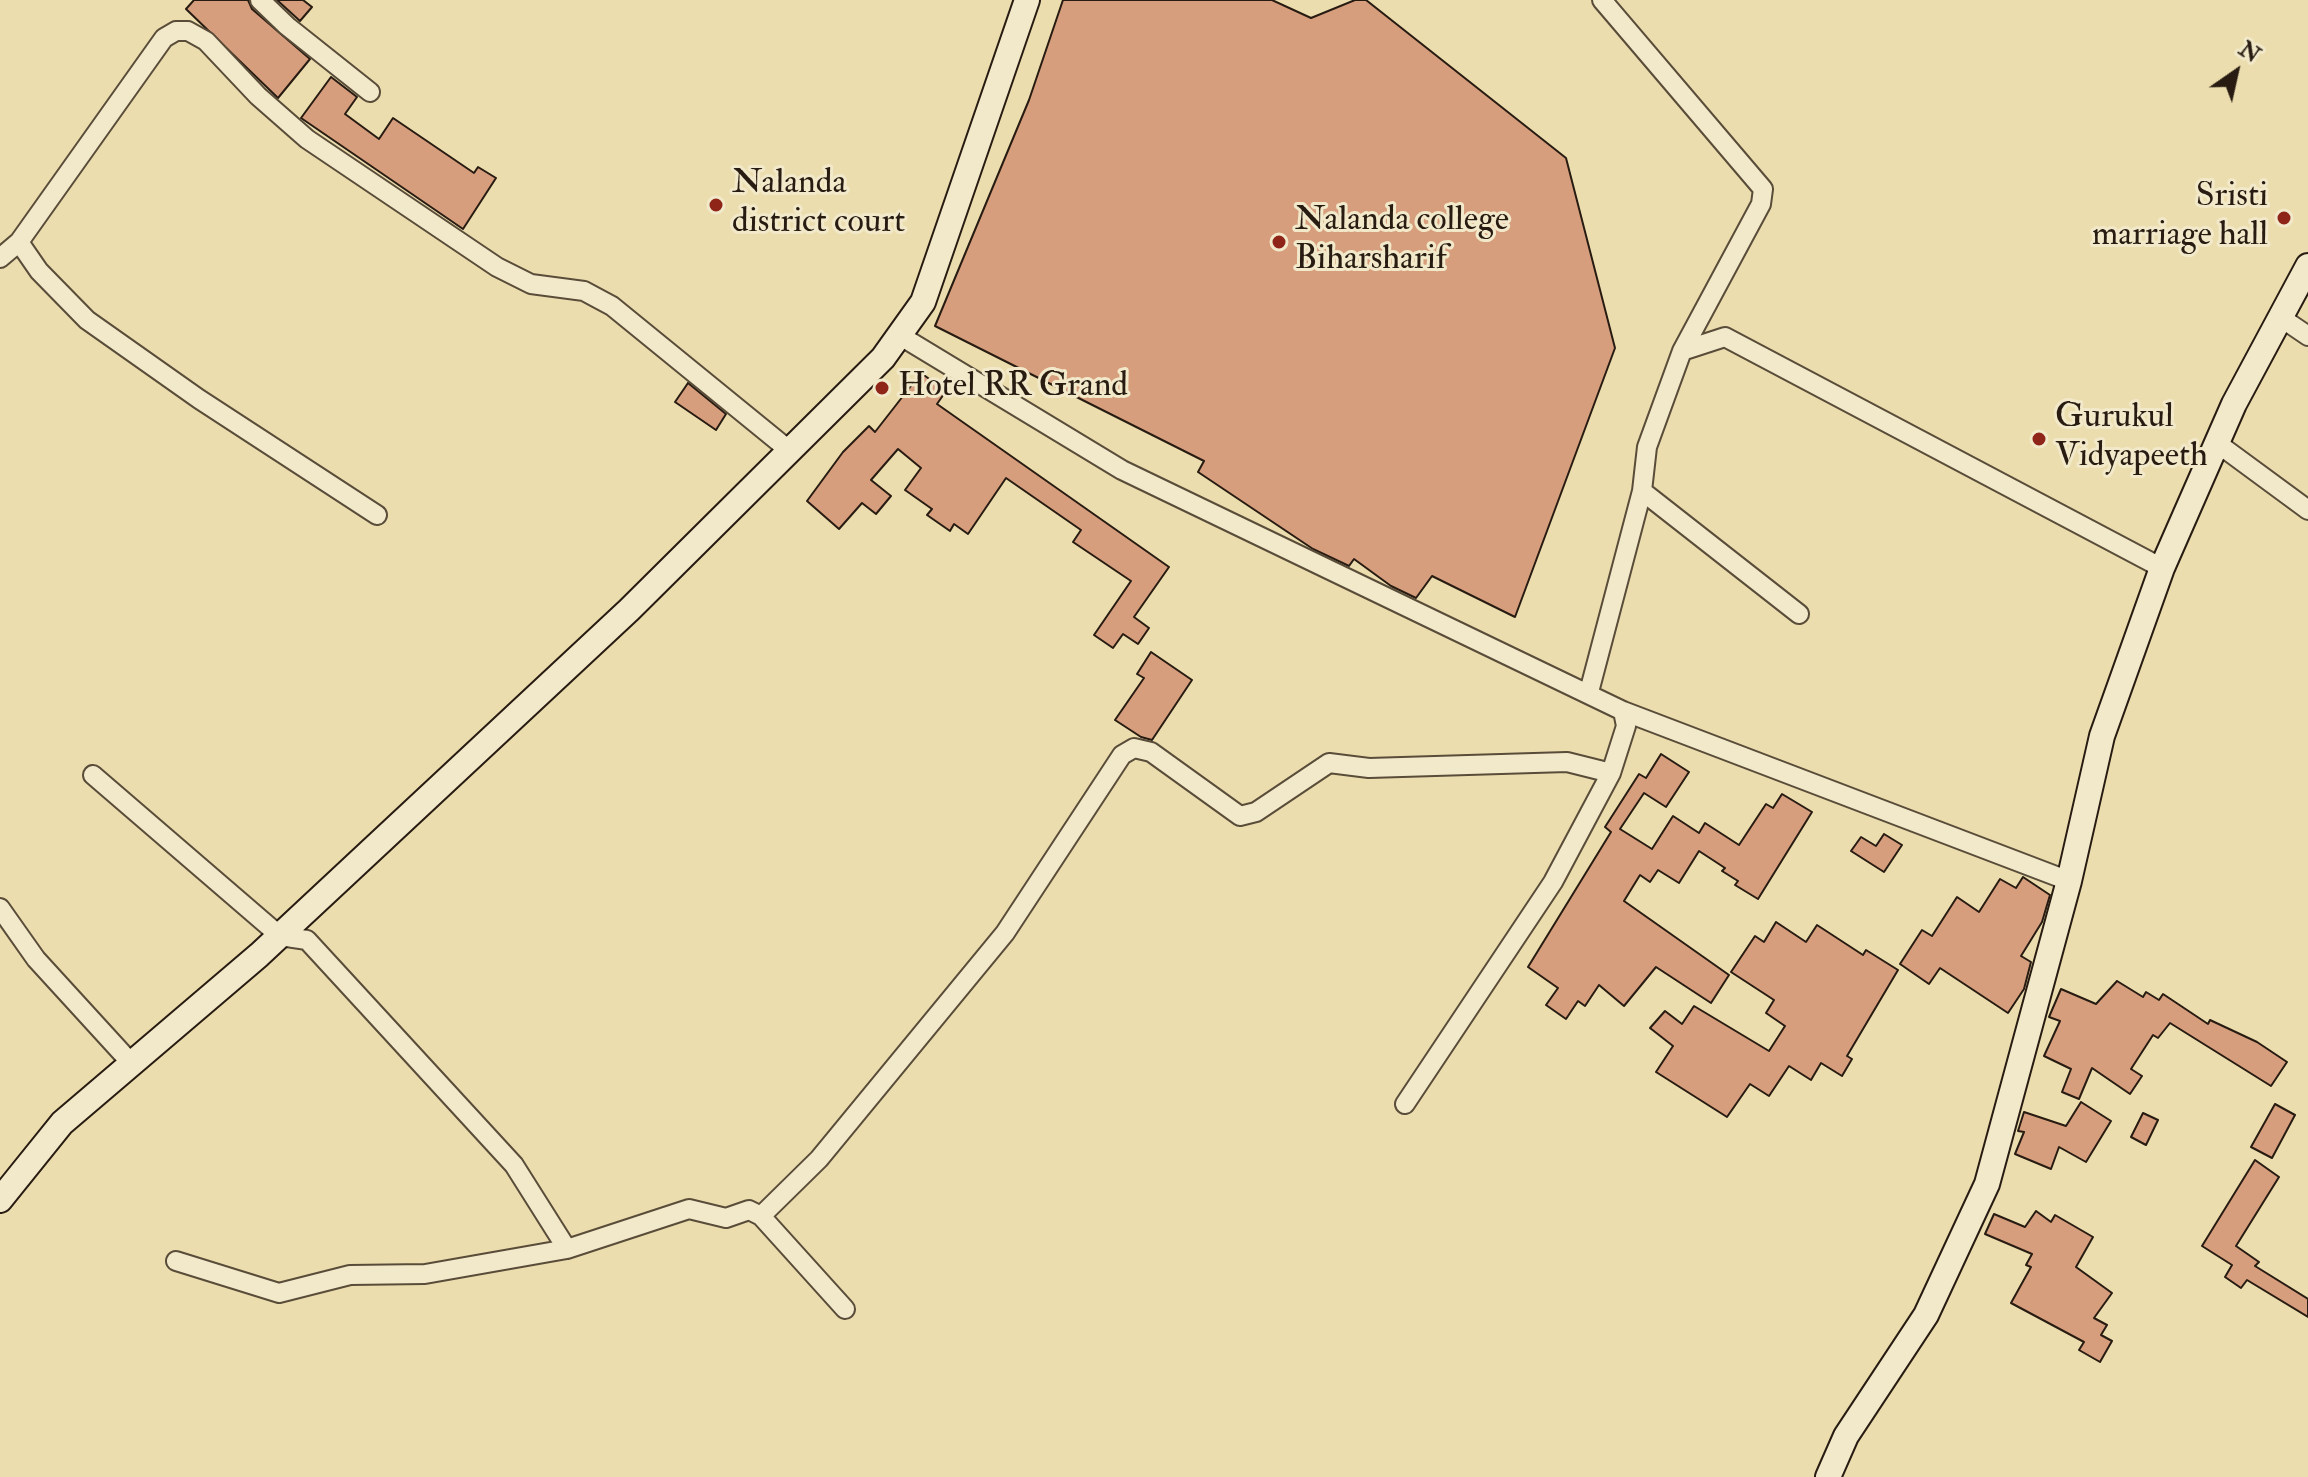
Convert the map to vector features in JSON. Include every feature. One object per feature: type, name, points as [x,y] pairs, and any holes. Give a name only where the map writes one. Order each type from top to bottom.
[{"type":"main road","points":[[0,1200],[62,1123],[280,936],[629,610],[883,358],[923,302],[1027,0]]},
{"type":"main road","points":[[1828,1477],[1846,1436],[1926,1315],[1987,1184],[2069,881],[2102,736],[2162,568],[2217,443],[2308,266]]},
{"type":"street","points":[[260,0],[287,26],[370,92]]},
{"type":"street","points":[[1589,692],[1642,491],[1647,447],[1682,351],[1761,204],[1763,189],[1602,0]]},
{"type":"street","points":[[0,258],[19,242],[164,38],[176,31],[188,31],[206,41],[258,96],[307,139],[497,267],[531,284],[584,291],[612,306],[790,451]]},
{"type":"street","points":[[19,242],[39,271],[87,320],[199,399],[377,515]]},
{"type":"street","points":[[2280,317],[2308,336]]},
{"type":"street","points":[[899,335],[1122,470],[1623,711],[2069,881]]},
{"type":"street","points":[[1682,351],[1725,337],[2162,568]]},
{"type":"street","points":[[2217,443],[2308,510]]},
{"type":"street","points":[[1642,491],[1799,614]]},
{"type":"street","points":[[1405,1104],[1553,882],[1611,773],[1626,726],[1623,711]]},
{"type":"street","points":[[761,1216],[819,1159],[1005,933],[1122,755],[1134,748],[1151,752],[1240,816],[1256,812],[1329,763],[1369,768],[1567,762],[1611,773]]},
{"type":"street","points":[[93,775],[280,936],[307,940],[514,1165],[567,1249]]},
{"type":"street","points":[[0,908],[36,959],[132,1064]]},
{"type":"street","points":[[176,1261],[279,1293],[350,1275],[425,1274],[567,1249],[689,1209],[726,1218],[749,1210],[761,1216],[845,1309]]},
{"type":"building","points":[[194,0],[248,0],[252,9],[310,59],[278,98],[186,9]]},
{"type":"building","points":[[277,0],[303,0],[312,7],[300,21]]},
{"type":"building","name":"Nalanda college Biharsharif","points":[[1063,0],[1272,0],[1311,18],[1355,0],[1366,0],[1566,158],[1615,348],[1515,617],[1432,576],[1416,598],[1391,586],[1354,559],[1349,566],[1313,549],[1198,472],[1204,461],[935,326],[1029,100]]},
{"type":"building","points":[[331,77],[357,97],[345,114],[379,139],[393,118],[474,173],[478,167],[496,178],[463,229],[301,118]]},
{"type":"building","points":[[921,373],[946,391],[937,404],[1169,567],[1134,617],[1149,628],[1138,644],[1123,634],[1113,648],[1094,635],[1131,581],[1073,542],[1081,530],[1006,478],[968,534],[954,524],[950,531],[927,515],[932,509],[905,490],[921,468],[898,449],[871,480],[891,496],[876,514],[862,503],[839,529],[807,501],[843,452],[869,426],[875,432]]},
{"type":"building","points":[[688,383],[726,414],[716,430],[675,402]]},
{"type":"building","points":[[1151,652],[1192,680],[1152,740],[1141,737],[1115,720],[1144,678],[1137,674]]},
{"type":"building","points":[[1661,754],[1689,772],[1666,807],[1644,793],[1620,829],[1652,849],[1673,816],[1699,833],[1705,823],[1739,845],[1766,804],[1773,808],[1782,794],[1812,812],[1758,899],[1735,885],[1738,881],[1722,871],[1725,868],[1699,851],[1679,883],[1658,870],[1650,882],[1640,875],[1624,901],[1729,975],[1711,1003],[1656,967],[1624,1006],[1599,985],[1585,1006],[1578,1001],[1566,1019],[1546,1005],[1558,988],[1528,967],[1611,832],[1605,827],[1639,774],[1646,778]]},
{"type":"building","points":[[1884,834],[1902,845],[1884,872],[1851,851],[1861,837],[1876,846]]},
{"type":"building","points":[[2023,877],[2050,895],[2042,922],[2021,956],[2031,962],[2024,989],[2008,1013],[1940,968],[1929,984],[1900,964],[1922,930],[1932,936],[1957,897],[1979,912],[2000,879],[2016,888]]},
{"type":"building","points":[[1776,922],[1806,942],[1817,925],[1863,955],[1866,950],[1898,970],[1847,1056],[1852,1059],[1842,1076],[1821,1063],[1811,1080],[1789,1066],[1769,1096],[1750,1084],[1727,1117],[1656,1072],[1673,1046],[1650,1028],[1665,1011],[1682,1024],[1694,1006],[1769,1051],[1785,1026],[1766,1013],[1774,1000],[1731,972],[1755,936],[1764,942]]},
{"type":"building","points":[[2117,981],[2143,997],[2146,992],[2159,1000],[2163,994],[2208,1024],[2210,1020],[2257,1042],[2287,1062],[2271,1086],[2170,1023],[2158,1038],[2153,1035],[2131,1069],[2142,1076],[2130,1094],[2092,1068],[2079,1099],[2062,1092],[2071,1069],[2044,1056],[2060,1021],[2049,1017],[2061,989],[2096,1004]]},
{"type":"building","points":[[2081,1102],[2111,1121],[2086,1162],[2059,1147],[2051,1169],[2015,1154],[2024,1132],[2018,1131],[2024,1112],[2066,1126]]},
{"type":"building","points":[[2275,1104],[2295,1115],[2272,1158],[2251,1147]]},
{"type":"building","points":[[2143,1113],[2158,1120],[2146,1145],[2131,1137]]},
{"type":"building","points":[[2255,1160],[2279,1177],[2236,1246],[2259,1262],[2255,1266],[2308,1299],[2308,1317],[2247,1280],[2241,1288],[2225,1277],[2232,1265],[2202,1246]]},
{"type":"building","points":[[2036,1211],[2051,1222],[2055,1215],[2093,1237],[2076,1267],[2112,1293],[2094,1318],[2107,1325],[2101,1335],[2112,1341],[2100,1362],[2079,1350],[2084,1342],[2011,1303],[2031,1267],[2026,1265],[2032,1254],[1985,1234],[1994,1214],[2025,1227]]},
{"type":"place","name":"Nalanda district court","points":[[716,205]]},
{"type":"place","name":"Sristi marriage hall","points":[[2284,218]]},
{"type":"place","name":"Nalanda college Biharsharif","points":[[1279,242]]},
{"type":"place","name":"Hotel RR Grand","points":[[882,388]]},
{"type":"place","name":"Gurukul Vidyapeeth","points":[[2039,439]]}]
